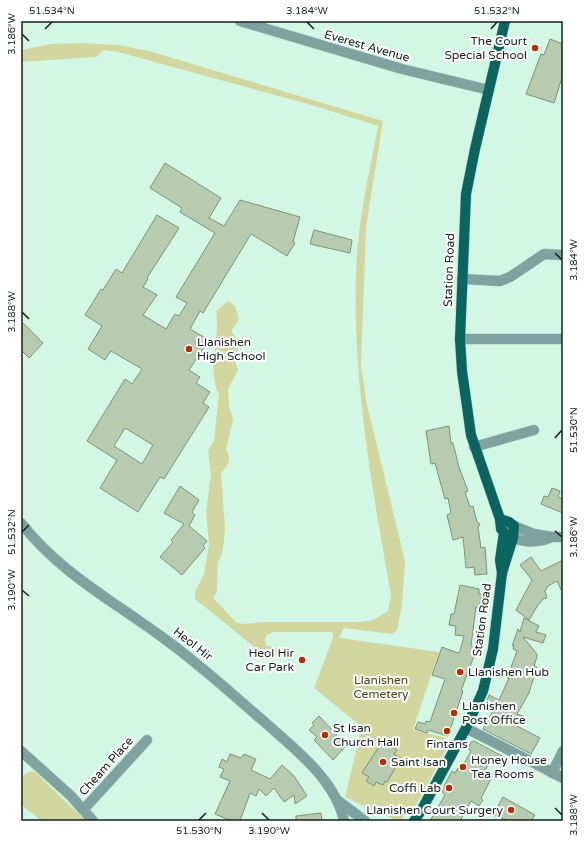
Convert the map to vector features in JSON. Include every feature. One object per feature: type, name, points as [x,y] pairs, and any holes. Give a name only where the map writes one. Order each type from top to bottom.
[{"type":"main road","name":"Station Road","points":[[502,573],[500,560],[504,532],[501,529],[500,519],[474,447],[462,371],[460,339],[466,194],[476,143],[505,21]]},
{"type":"main road","points":[[500,519],[510,522],[514,526]]},
{"type":"main road","name":"Station Road","points":[[414,821],[422,811],[479,701],[488,673],[493,649],[502,573],[513,538],[514,526]]},
{"type":"street","name":"Everest Avenue","points":[[240,21],[364,59],[489,90]]},
{"type":"street","points":[[462,279],[500,281],[510,277],[544,254],[563,255]]},
{"type":"street","points":[[460,339],[563,339]]},
{"type":"street","points":[[474,447],[534,430]]},
{"type":"street","name":"Heol Hir","points":[[21,522],[42,547],[70,573],[164,637],[204,668],[300,755],[318,774],[337,800],[365,821]]},
{"type":"street","points":[[552,537],[546,540],[528,542],[513,538],[504,532],[508,528],[514,526],[526,532],[552,537],[563,537]]},
{"type":"street","points":[[466,728],[563,778]]},
{"type":"street","name":"Cheam Place","points":[[84,810],[147,740]]},
{"type":"street","points":[[21,751],[84,810],[93,821]]},
{"type":"street","points":[[552,772],[563,751]]},
{"type":"street","name":"Heol Hir","points":[[337,800],[344,821]]},
{"type":"green space","name":"Llanishen Cemetery","points":[[79,43],[118,45],[149,51],[383,121],[366,227],[361,365],[367,405],[405,561],[402,605],[397,630],[392,634],[344,628],[339,638],[439,652],[413,730],[447,738],[446,744],[449,745],[415,807],[399,821],[345,797],[362,727],[314,688],[333,638],[333,632],[273,632],[267,635],[265,639],[266,645],[277,649],[277,655],[267,657],[195,599],[195,592],[204,574],[209,544],[206,512],[211,475],[208,451],[214,440],[219,394],[214,380],[217,310],[228,301],[235,307],[239,320],[231,331],[238,340],[238,350],[233,355],[238,370],[228,389],[229,406],[233,420],[226,449],[229,456],[229,462],[221,473],[225,528],[223,550],[218,563],[217,592],[213,598],[236,622],[241,624],[263,622],[361,622],[373,620],[388,611],[391,595],[363,419],[356,330],[358,242],[364,198],[378,126],[308,104],[118,52],[104,50],[96,57],[21,62],[21,50],[52,44]]},
{"type":"green space","points":[[32,771],[35,772],[86,821],[42,821],[21,805],[21,778],[26,773]]},
{"type":"building","points":[[550,39],[563,44],[563,74],[554,103],[526,94],[541,54],[544,55]]},
{"type":"building","points":[[165,163],[221,198],[209,218],[224,226],[240,200],[300,217],[293,242],[295,243],[287,256],[251,234],[203,313],[200,311],[190,329],[209,340],[189,370],[200,377],[196,383],[210,392],[203,403],[209,407],[164,479],[160,477],[138,512],[100,488],[117,460],[87,441],[125,379],[132,384],[142,369],[111,351],[105,360],[88,349],[102,326],[85,315],[101,289],[103,290],[116,269],[122,273],[157,215],[179,228],[147,278],[148,279],[143,287],[157,295],[143,315],[166,329],[175,314],[179,316],[187,303],[176,297],[215,233],[180,212],[182,208],[150,188]],"holes":[[[125,428],[153,445],[142,464],[114,446]]]},
{"type":"building","points":[[314,230],[352,240],[350,253],[310,244]]},
{"type":"building","points":[[21,321],[43,343],[29,358],[21,350]]},
{"type":"building","points":[[449,426],[451,443],[453,443],[459,467],[468,491],[465,492],[470,507],[473,506],[477,522],[480,524],[478,527],[481,548],[485,547],[487,574],[475,575],[474,567],[466,568],[463,537],[453,540],[447,515],[451,513],[448,498],[445,499],[435,463],[431,464],[426,431]]},
{"type":"building","points":[[180,486],[199,500],[192,512],[195,515],[189,526],[207,541],[203,546],[205,548],[182,575],[160,557],[173,542],[171,540],[184,524],[164,513]]},
{"type":"building","points":[[552,488],[560,491],[558,497],[563,499],[563,513],[541,504],[544,496],[548,497]]},
{"type":"building","points":[[531,557],[541,571],[563,560],[563,594],[557,581],[548,586],[545,591],[547,598],[543,599],[538,605],[529,620],[516,610],[532,580],[520,565]]},
{"type":"building","points":[[460,585],[479,589],[479,594],[482,594],[479,608],[476,607],[471,646],[477,648],[461,691],[463,691],[448,736],[428,730],[427,733],[415,729],[418,722],[425,724],[426,721],[430,722],[445,679],[432,675],[442,647],[458,653],[460,651],[464,636],[455,635],[456,626],[449,625],[451,614],[454,614]]},
{"type":"building","points":[[524,618],[539,626],[536,632],[546,635],[543,643],[523,637],[537,654],[534,666],[537,667],[529,693],[517,714],[523,716],[517,726],[540,738],[531,754],[483,729],[495,707],[486,703],[489,695],[499,700],[509,678],[507,678],[517,651],[513,649],[514,646],[512,646],[518,629],[520,632]]},
{"type":"building","name":"St Isan Church Hall","points":[[319,716],[336,734],[337,739],[345,747],[333,760],[314,740],[317,737],[309,730],[314,725],[312,723]]},
{"type":"building","points":[[474,741],[504,757],[499,766],[490,761],[483,775],[491,779],[481,798],[483,800],[479,806],[471,801],[460,821],[430,821],[445,795],[442,792],[452,771],[455,773],[458,768],[461,769],[471,751],[468,749],[471,742]]},
{"type":"building","name":"Saint Isan","points":[[382,742],[397,750],[394,754],[401,758],[387,782],[385,781],[383,785],[376,782],[374,786],[366,781],[369,777],[362,773]]},
{"type":"building","points":[[230,754],[241,758],[244,754],[256,759],[251,770],[270,779],[282,765],[294,776],[307,796],[295,804],[294,795],[284,802],[274,788],[266,796],[259,789],[256,796],[250,793],[240,821],[231,821],[215,814],[230,781],[220,777],[224,769],[219,767],[222,759],[227,762]]},
{"type":"building","name":"Llanishen Court Surgery","points":[[503,797],[535,815],[531,821],[510,821],[493,815]]},
{"type":"building","points":[[321,813],[322,821],[296,821],[296,816]]},
{"type":"place","name":"The Court Special School","points":[[535,48]]},
{"type":"place","name":"Llanishen High School","points":[[189,349]]},
{"type":"place","name":"Heol Hir Car Park","points":[[302,660]]},
{"type":"place","name":"Llanishen Hub","points":[[460,672]]},
{"type":"place","name":"Llanishen Post Office","points":[[454,713]]},
{"type":"place","name":"Fintans","points":[[447,731]]},
{"type":"place","name":"St Isan Church Hall","points":[[325,735]]},
{"type":"place","name":"Saint Isan","points":[[383,762]]},
{"type":"place","name":"Honey House Tea Rooms","points":[[463,767]]},
{"type":"place","name":"Coffi Lab","points":[[449,788]]},
{"type":"place","name":"Llanishen Court Surgery","points":[[511,810]]}]
